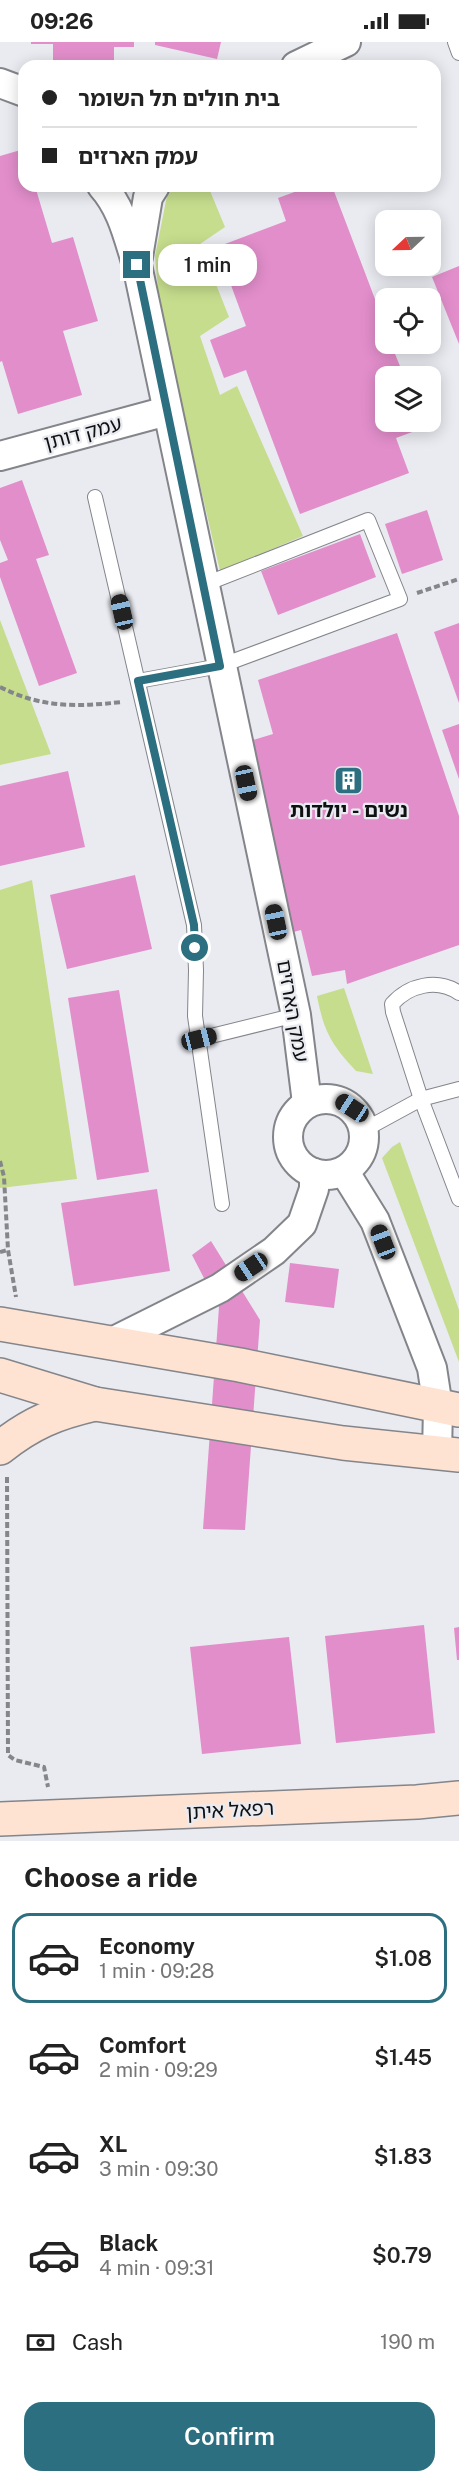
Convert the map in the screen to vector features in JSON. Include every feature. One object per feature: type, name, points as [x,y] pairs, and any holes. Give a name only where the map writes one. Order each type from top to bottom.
[{"type":"street","points":[[308,60],[346,42]]},
{"type":"street","points":[[0,82],[18,83]]},
{"type":"street","points":[[0,82],[18,90]]},
{"type":"street","name":"עמק הארזים","points":[[107,192],[125,226],[137,265],[220,666],[296,1016],[307,1103]]},
{"type":"street","points":[[137,265],[148,197],[151,192]]},
{"type":"street","name":"עמק דותן","points":[[0,456],[167,411]]},
{"type":"street","points":[[324,1099],[342,1102],[352,1108],[364,1130],[361,1153],[344,1171],[325,1175],[314,1173],[303,1168],[289,1147],[290,1122],[297,1111],[307,1103],[324,1099]]},
{"type":"street","points":[[0,1375],[94,1404],[343,1443],[448,1455],[448,1409],[375,1221],[344,1171]]},
{"type":"street","points":[[108,1344],[220,1288],[283,1244],[302,1224],[314,1189],[314,1173]]},
{"type":"street","points":[[11,1326],[240,1365],[448,1409]]},
{"type":"street","points":[[4,1445],[59,1412],[94,1404]]},
{"type":"street","name":"רפאל איתן","points":[[0,1819],[459,1798]]},
{"type":"lane","points":[[455,42],[459,53]]},
{"type":"lane","points":[[95,497],[194,925],[195,1016],[222,1204]]},
{"type":"lane","points":[[138,681],[220,666],[400,599],[368,520],[203,585]]},
{"type":"lane","points":[[459,993],[437,984],[420,986],[401,993],[392,1004],[421,1099],[459,1199]]},
{"type":"lane","points":[[199,1039],[296,1016]]},
{"type":"lane","points":[[364,1130],[421,1099],[459,1089]]},
{"type":"path","points":[[400,599],[459,579]]},
{"type":"path","points":[[0,687],[16,695],[50,705],[142,700]]},
{"type":"path","points":[[0,1161],[4,1177],[11,1326]]},
{"type":"path","points":[[0,1251],[8,1250]]},
{"type":"path","points":[[4,1445],[8,1755],[15,1760],[44,1767],[48,1778],[48,1818]]},
{"type":"green space","points":[[171,192],[210,192],[225,227],[200,244],[229,317],[200,336],[220,395],[237,386],[303,536],[220,571],[160,312],[155,256],[167,196]]},
{"type":"green space","points":[[0,620],[51,754],[0,765]]},
{"type":"green space","points":[[32,880],[77,1179],[0,1188],[0,890]]},
{"type":"green space","points":[[344,988],[373,1074],[356,1071],[340,1053],[326,1028],[317,996]]},
{"type":"green space","points":[[400,1142],[459,1310],[459,1362],[382,1158]]},
{"type":"building","points":[[31,42],[134,42],[134,47],[114,47],[114,60],[53,60],[53,44],[31,44]]},
{"type":"building","points":[[155,42],[221,42],[217,59],[155,45]]},
{"type":"building","points":[[18,151],[18,192],[37,192],[52,243],[73,237],[98,321],[63,331],[82,395],[18,414],[2,361],[0,362],[0,156]]},
{"type":"building","points":[[294,192],[334,192],[375,299],[375,354],[395,354],[400,366],[375,366],[375,432],[412,432],[396,438],[409,473],[300,514],[246,370],[224,378],[210,340],[246,326],[217,247],[286,221],[278,198]]},
{"type":"building","points":[[459,266],[459,344],[441,299],[441,288],[436,288],[432,277],[441,276],[441,273]]},
{"type":"building","points":[[22,480],[49,555],[36,559],[77,673],[39,686],[0,577],[0,563],[8,560],[0,540],[0,488]]},
{"type":"building","points":[[427,510],[443,560],[402,574],[385,524]]},
{"type":"building","points":[[360,534],[376,577],[278,615],[261,571]]},
{"type":"building","points":[[459,623],[459,703],[434,632]]},
{"type":"building","name":"נשים - יולדות","points":[[397,633],[459,816],[459,945],[347,984],[345,970],[312,976],[301,930],[286,934],[243,743],[273,734],[258,680]]},
{"type":"building","name":"נשים - יולדות","points":[[459,724],[459,779],[442,730]]},
{"type":"building","points":[[68,771],[85,847],[0,866],[0,786]]},
{"type":"building","points":[[135,875],[152,949],[67,969],[50,895]]},
{"type":"building","points":[[119,990],[149,1172],[97,1180],[68,998]]},
{"type":"building","points":[[157,1189],[170,1271],[74,1286],[61,1203]]},
{"type":"building","points":[[211,1241],[260,1320],[245,1530],[203,1529],[219,1307],[192,1255]]},
{"type":"building","points":[[290,1263],[339,1269],[334,1308],[285,1302]]},
{"type":"building","points":[[424,1625],[435,1733],[336,1743],[325,1636]]},
{"type":"building","points":[[459,1627],[459,1660],[457,1660],[454,1628]]},
{"type":"building","points":[[289,1637],[301,1744],[202,1754],[190,1647]]},
{"type":"place","name":"נשים - יולדות","points":[[349,780]]},
{"type":"route","points":[[137,265],[220,666],[138,681],[194,925],[195,948]]}]
